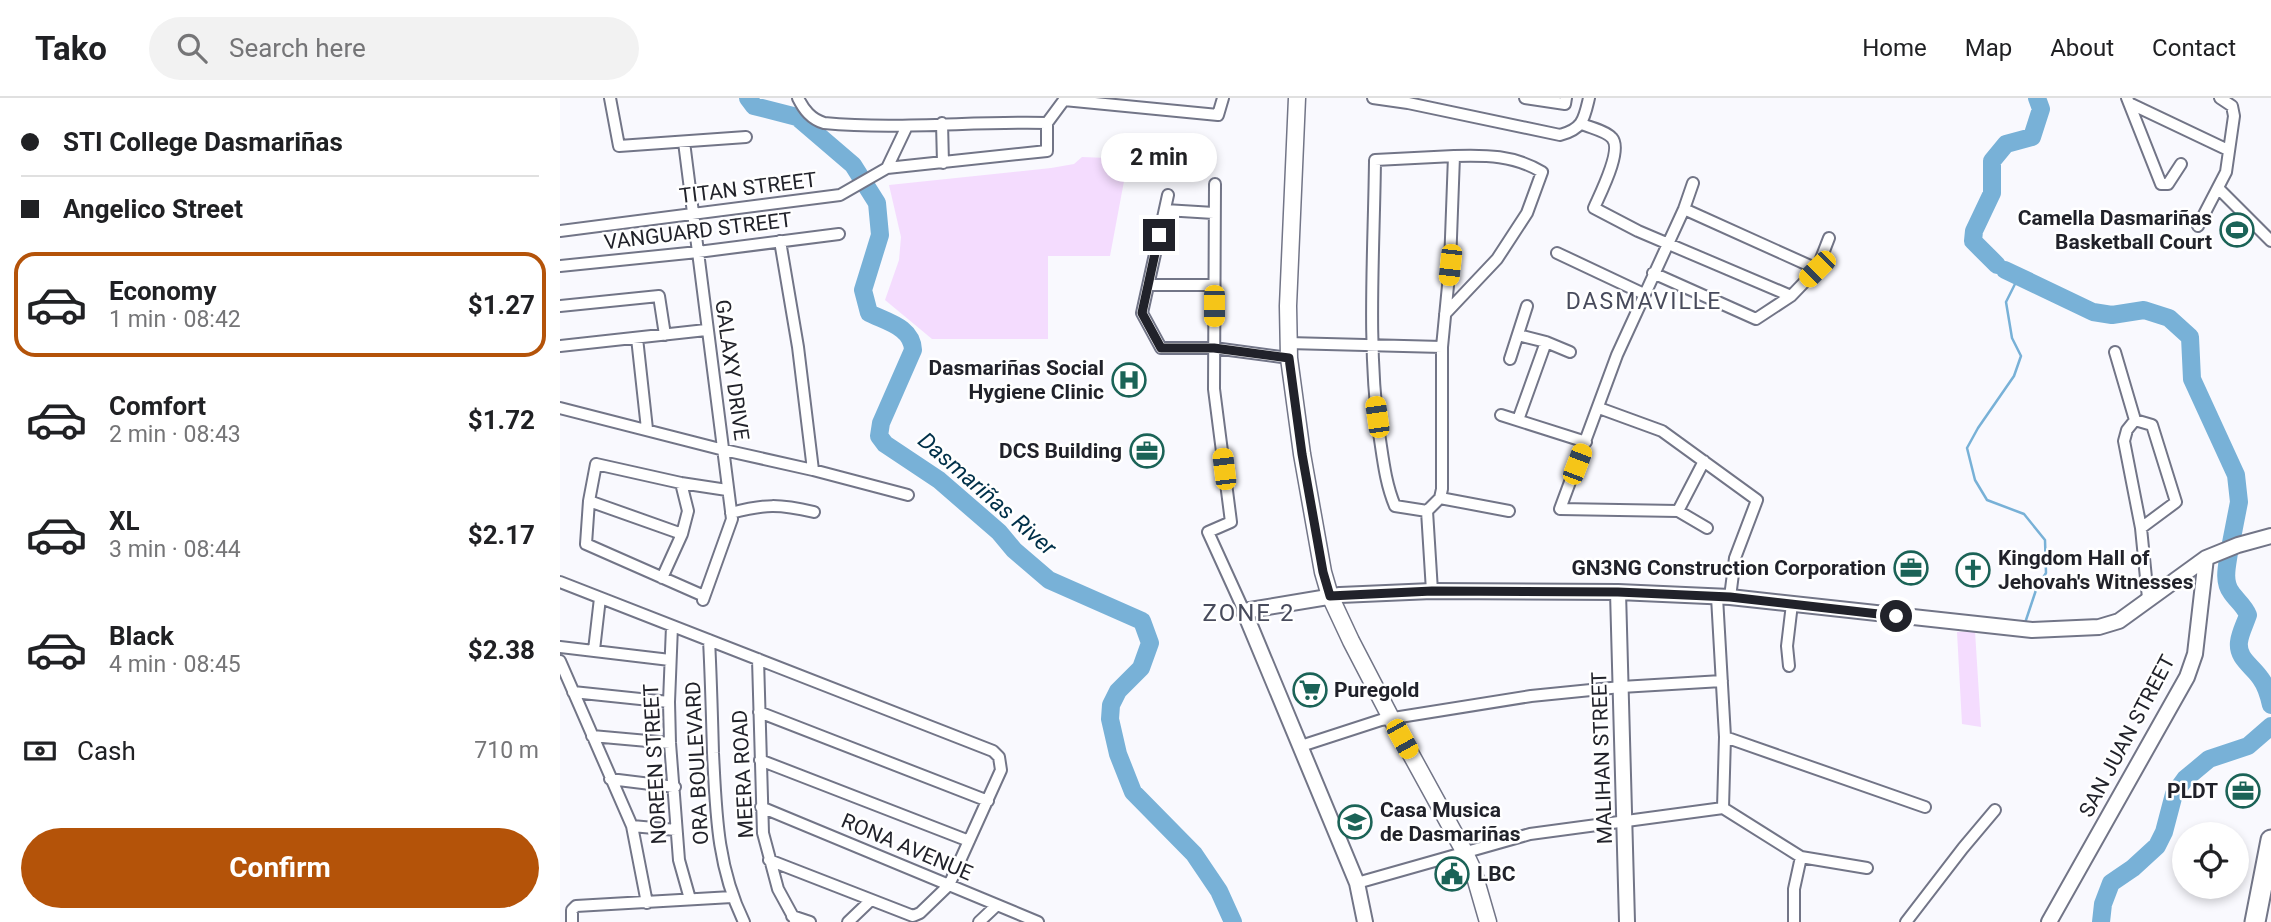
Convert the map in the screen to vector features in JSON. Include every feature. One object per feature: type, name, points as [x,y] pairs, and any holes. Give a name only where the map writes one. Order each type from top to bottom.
[{"type":"highway","points":[[2255,922],[2271,840]]},
{"type":"highway","points":[[2268,922],[2271,905]]},
{"type":"main road","points":[[1297,98],[1288,306],[1289,351],[1302,454],[1323,572],[1330,596],[1391,719],[1473,870],[1488,922]]},
{"type":"street","points":[[610,98],[619,146],[746,137]]},
{"type":"street","points":[[798,98],[805,111],[824,123],[1047,123]]},
{"type":"street","points":[[887,168],[1047,151],[1047,123],[1065,99],[1218,115],[1223,98]]},
{"type":"street","points":[[1373,98],[1560,135],[1581,124],[1589,98]]},
{"type":"street","points":[[1525,98],[1564,104],[1566,98]]},
{"type":"street","points":[[2199,226],[2225,172],[2234,116],[2232,106],[2220,98]]},
{"type":"street","points":[[2128,101],[2228,150]]},
{"type":"street","points":[[2128,101],[2161,184],[2168,184],[2182,164]]},
{"type":"street","points":[[942,123],[943,163]]},
{"type":"street","points":[[1581,124],[1607,135],[1614,140],[1616,147],[1615,157],[1594,208],[1638,231],[1791,296]]},
{"type":"street","points":[[887,168],[907,125]]},
{"type":"street","name":"GALAXY DRIVE","points":[[662,578],[703,598],[732,519],[684,142]]},
{"type":"street","points":[[1427,511],[1395,506],[1386,485],[1374,394],[1372,344],[1375,160],[1480,155],[1525,161],[1542,172],[1527,213],[1497,258],[1445,314]]},
{"type":"street","points":[[1432,591],[1427,511],[1440,498],[1442,489],[1442,346],[1450,265],[1454,156]]},
{"type":"street","name":"TITAN STREET","points":[[560,231],[840,195],[887,168]]},
{"type":"street","points":[[1693,183],[1684,209],[1617,355],[1560,509],[1678,511],[1707,528]]},
{"type":"street","points":[[1214,184],[1214,389],[1231,522],[1208,532],[1244,611],[1357,883],[1365,922]]},
{"type":"street","points":[[2218,188],[2271,242]]},
{"type":"street","points":[[1168,195],[1142,313],[1161,348],[1289,351],[1372,344],[1442,346]]},
{"type":"street","points":[[1684,209],[1817,269]]},
{"type":"street","points":[[1165,210],[1214,213]]},
{"type":"street","name":"VANGUARD STREET","points":[[560,267],[839,234]]},
{"type":"street","points":[[1653,273],[1756,319],[1791,296],[1817,269],[1829,238]]},
{"type":"street","points":[[780,241],[799,347],[813,470]]},
{"type":"street","points":[[1557,253],[1644,293]]},
{"type":"street","points":[[1148,285],[1214,285]]},
{"type":"street","points":[[560,306],[659,296],[665,335]]},
{"type":"street","points":[[1510,359],[1527,306]]},
{"type":"street","points":[[560,346],[706,330]]},
{"type":"street","points":[[1518,335],[1570,352]]},
{"type":"street","points":[[636,338],[647,429]]},
{"type":"street","points":[[1518,420],[1546,342]]},
{"type":"street","points":[[2115,352],[2135,420]]},
{"type":"street","points":[[560,408],[908,495]]},
{"type":"street","points":[[1599,408],[1662,431],[1758,500],[1735,558],[1724,597],[1723,807]]},
{"type":"street","points":[[1501,415],[1586,442]]},
{"type":"street","points":[[2135,420],[2152,425],[2176,502],[2141,528]]},
{"type":"street","points":[[2135,420],[2127,430],[2124,441],[2141,528],[2148,598]]},
{"type":"street","points":[[1678,511],[1704,461]]},
{"type":"street","points":[[681,483],[688,511],[682,534],[662,578],[586,544],[589,501],[596,464],[727,490]]},
{"type":"street","points":[[1440,498],[1509,511]]},
{"type":"street","points":[[589,501],[682,534]]},
{"type":"street","points":[[731,513],[761,505],[784,505],[814,512]]},
{"type":"street","points":[[1244,611],[1330,596],[1432,591],[1618,592],[1724,597],[2032,631],[2110,625],[2206,558],[2238,545],[2271,537]]},
{"type":"street","name":"SAN JUAN STREET","points":[[2049,922],[2187,677],[2195,654],[2206,558]]},
{"type":"street","points":[[560,582],[993,751],[999,757],[1001,770],[949,885],[914,916],[769,860]]},
{"type":"street","name":"MALIHAN STREET","points":[[1618,592],[1627,922]]},
{"type":"street","points":[[594,650],[600,598]]},
{"type":"street","points":[[1788,666],[1787,646],[1792,604]]},
{"type":"street","name":"NOREEN STREET","points":[[672,626],[670,743],[679,860],[690,899]]},
{"type":"street","name":"ORA BOULEVARD","points":[[709,640],[720,848],[732,897],[744,922]]},
{"type":"street","points":[[560,648],[670,660]]},
{"type":"street","name":"MEERA ROAD","points":[[758,659],[763,833],[778,889],[794,919]]},
{"type":"street","points":[[560,661],[632,826],[647,903]]},
{"type":"street","points":[[1301,746],[1381,720],[1531,696],[1722,681]]},
{"type":"street","points":[[573,692],[669,702]]},
{"type":"street","points":[[759,712],[988,800]]},
{"type":"street","points":[[592,736],[670,743]]},
{"type":"street","points":[[1725,737],[1925,807]]},
{"type":"street","points":[[760,760],[969,841]]},
{"type":"street","points":[[610,779],[675,787]]},
{"type":"street","name":"RONA AVENUE","points":[[761,807],[1038,922]]},
{"type":"street","points":[[1357,883],[1530,834],[1723,807],[1801,857],[1867,868]]},
{"type":"street","points":[[1906,922],[1995,810]]},
{"type":"street","points":[[632,826],[676,830]]},
{"type":"street","points":[[1794,922],[1794,890],[1801,857]]},
{"type":"street","points":[[572,922],[572,910],[576,906],[732,897]]},
{"type":"street","points":[[848,922],[871,900]]},
{"type":"street","points":[[979,922],[996,905]]},
{"type":"street","points":[[794,919],[810,922]]},
{"type":"shaded area","points":[[1082,157],[1108,158],[1108,162],[1127,165],[1110,256],[1048,256],[1048,339],[932,339],[885,300],[899,260],[901,237],[889,185],[1051,168],[1074,164]]},
{"type":"shaded area","points":[[1975,631],[1981,727],[1962,724],[1957,632]]},
{"type":"waterway","name":"Dasmariñas River","points":[[748,98],[754,106],[797,117],[853,165],[877,203],[880,235],[863,290],[869,313],[903,331],[912,342],[913,350],[881,423],[879,436],[885,444],[939,480],[1049,580],[1142,621],[1150,643],[1141,668],[1118,691],[1111,705],[1110,719],[1118,754],[1133,792],[1194,854],[1219,891],[1233,922]]},
{"type":"waterway","points":[[1997,265],[1973,241],[1974,231],[1992,193],[1992,161],[2006,144],[2032,137],[2041,109],[2037,98]]},
{"type":"waterway","points":[[2005,270],[2093,312],[2112,315],[2144,310],[2169,318],[2190,337],[2192,379],[2236,475],[2239,502],[2231,543]]},
{"type":"waterway","points":[[2019,276],[2006,302],[2012,338],[2021,356],[2014,376],[1967,448],[1975,480],[1987,500],[2024,514],[2045,540],[2046,573],[2037,587],[2025,623]]},
{"type":"waterway","points":[[2229,553],[2227,583],[2248,615],[2240,639],[2240,653],[2263,682],[2271,705]]},
{"type":"waterway","points":[[2101,922],[2103,904],[2111,883],[2133,868],[2157,846],[2164,832],[2174,794],[2185,779],[2209,759],[2248,746],[2271,726]]},
{"type":"place","name":"Camella Dasmariñas Basketball Court","points":[[2237,230]]},
{"type":"place","name":"Dasmariñas Social Hygiene Clinic","points":[[1129,380]]},
{"type":"place","name":"DCS Building","points":[[1147,451]]},
{"type":"place","name":"GN3NG Construction Corporation","points":[[1911,568]]},
{"type":"place","name":"Kingdom Hall of Jehovah's Witnesses","points":[[1973,570]]},
{"type":"place","name":"Puregold","points":[[1310,690]]},
{"type":"place","name":"PLDT","points":[[2243,791]]},
{"type":"place","name":"Casa Musica de Dasmariñas","points":[[1355,822]]},
{"type":"place","name":"LBC","points":[[1452,874]]},
{"type":"district","name":"DASMAVILLE","points":[[1644,301]]},
{"type":"district","name":"ZONE 2","points":[[1249,613]]},
{"type":"route","points":[[1159,235],[1142,313],[1161,348],[1214,348],[1289,358],[1302,454],[1323,572],[1330,596],[1432,591],[1618,592],[1730,597],[1896,616]]}]
